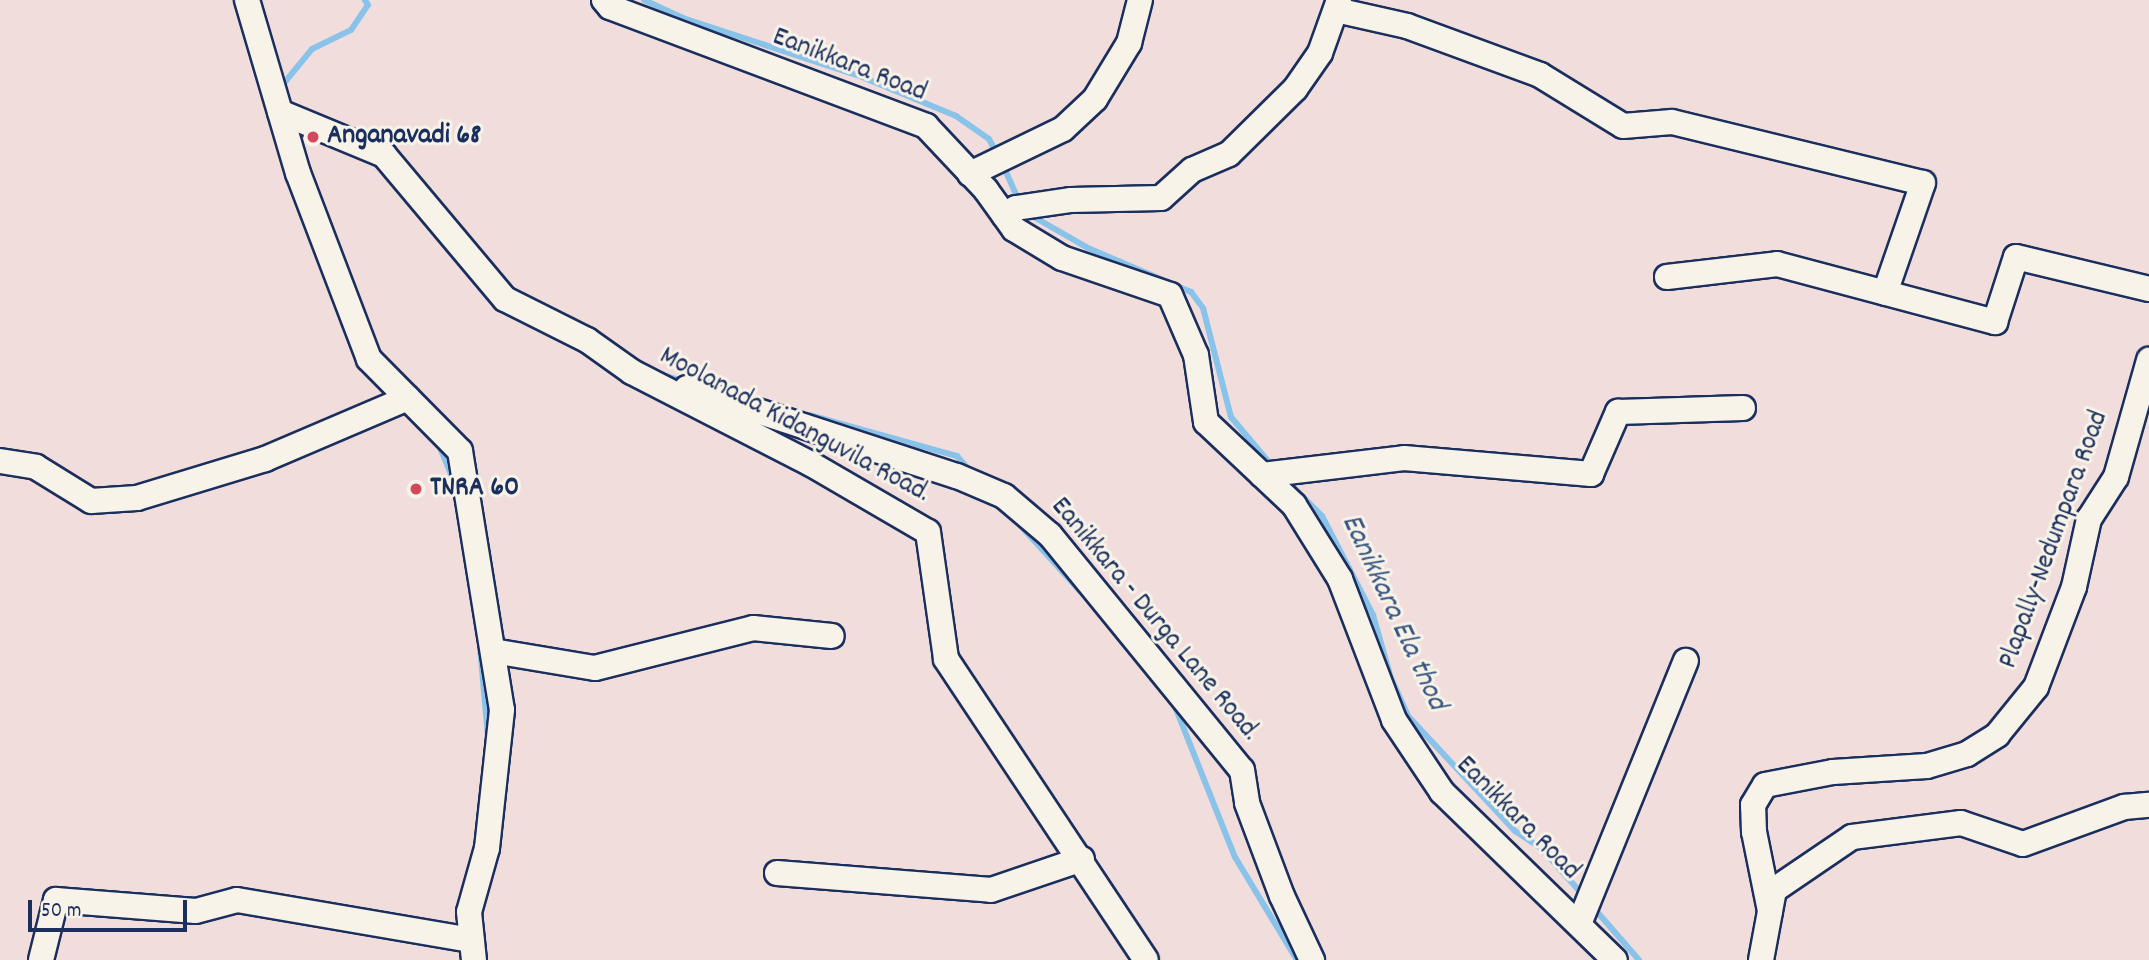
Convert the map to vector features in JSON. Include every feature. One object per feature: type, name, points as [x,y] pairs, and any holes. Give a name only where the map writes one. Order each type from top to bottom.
[{"type":"street","points":[[41,960],[56,900],[196,911],[237,900],[473,950],[469,912],[487,848],[502,710],[460,451],[369,359],[298,173],[247,0]]},
{"type":"street","name":"Eanikkara Road","points":[[604,0],[610,7],[926,126],[989,166],[1004,215],[1014,229],[1062,258],[1170,295],[1196,355],[1206,422],[1294,505],[1340,579],[1394,720],[1442,792],[1615,960]]},
{"type":"street","points":[[989,166],[1063,129],[1095,99],[1129,43],[1140,0]]},
{"type":"street","points":[[1004,215],[1016,208],[1071,200],[1161,198],[1192,170],[1228,154],[1294,89],[1320,52],[1337,5],[1407,26],[1540,75],[1623,126],[1672,122],[1923,183],[1885,293]]},
{"type":"street","name":"Moolanada Kidanguvila Road.","points":[[277,103],[384,155],[505,299],[587,340],[632,372],[811,464],[928,532],[946,659],[1082,859],[1146,960]]},
{"type":"street","points":[[1667,276],[1777,264],[1995,322],[2016,257],[2149,289]]},
{"type":"street","name":"Plapally-Nedumpara Road","points":[[1770,911],[1754,832],[1753,805],[1765,785],[1833,772],[1927,766],[1967,754],[1997,735],[2036,687],[2074,587],[2089,519],[2116,477],[2149,360]]},
{"type":"street","name":"Eanikkara - Durga Lane Road.","points":[[632,372],[726,399],[1004,496],[1050,536],[1242,769],[1247,803],[1282,896],[1312,960]]},
{"type":"street","points":[[0,461],[36,467],[91,501],[137,498],[265,459],[408,398]]},
{"type":"street","points":[[1262,475],[1404,458],[1591,474],[1618,412],[1743,408]]},
{"type":"street","points":[[493,652],[595,668],[753,628],[832,636]]},
{"type":"street","points":[[1578,924],[1686,661]]},
{"type":"street","name":"Plapally-Nedumpara Road","points":[[1761,960],[1774,890],[1852,836],[1961,823],[2023,844],[2124,807],[2149,804]]},
{"type":"street","points":[[777,873],[992,890],[1082,859]]},
{"type":"waterway","points":[[280,88],[312,49],[351,30],[368,5],[365,0]]},
{"type":"waterway","name":"Eanikkara Ela thod","points":[[644,0],[683,18],[862,77],[956,116],[989,139],[997,154]]},
{"type":"waterway","name":"Eanikkara Ela thod","points":[[1002,163],[1019,201]]},
{"type":"waterway","name":"Eanikkara Ela thod","points":[[1027,213],[1088,248],[1191,292],[1203,308],[1231,417],[1273,467]]},
{"type":"waterway","points":[[343,324],[353,345]]},
{"type":"waterway","points":[[661,374],[684,382]]},
{"type":"waterway","points":[[809,415],[957,456],[971,472]]},
{"type":"waterway","points":[[438,443],[454,481]]},
{"type":"waterway","name":"Eanikkara Ela thod","points":[[1286,480],[1322,516],[1349,568],[1373,615],[1391,678],[1408,716],[1515,831],[1541,848],[1583,895]]},
{"type":"waterway","points":[[1019,524],[1080,591]]},
{"type":"waterway","points":[[480,647],[488,737]]},
{"type":"waterway","points":[[1174,704],[1235,857],[1297,960]]},
{"type":"waterway","name":"Eanikkara Ela thod","points":[[1592,906],[1639,960]]},
{"type":"place","name":"Anganavadi 68","points":[[313,137]]},
{"type":"place","name":"TNRA 60","points":[[416,489]]}]
